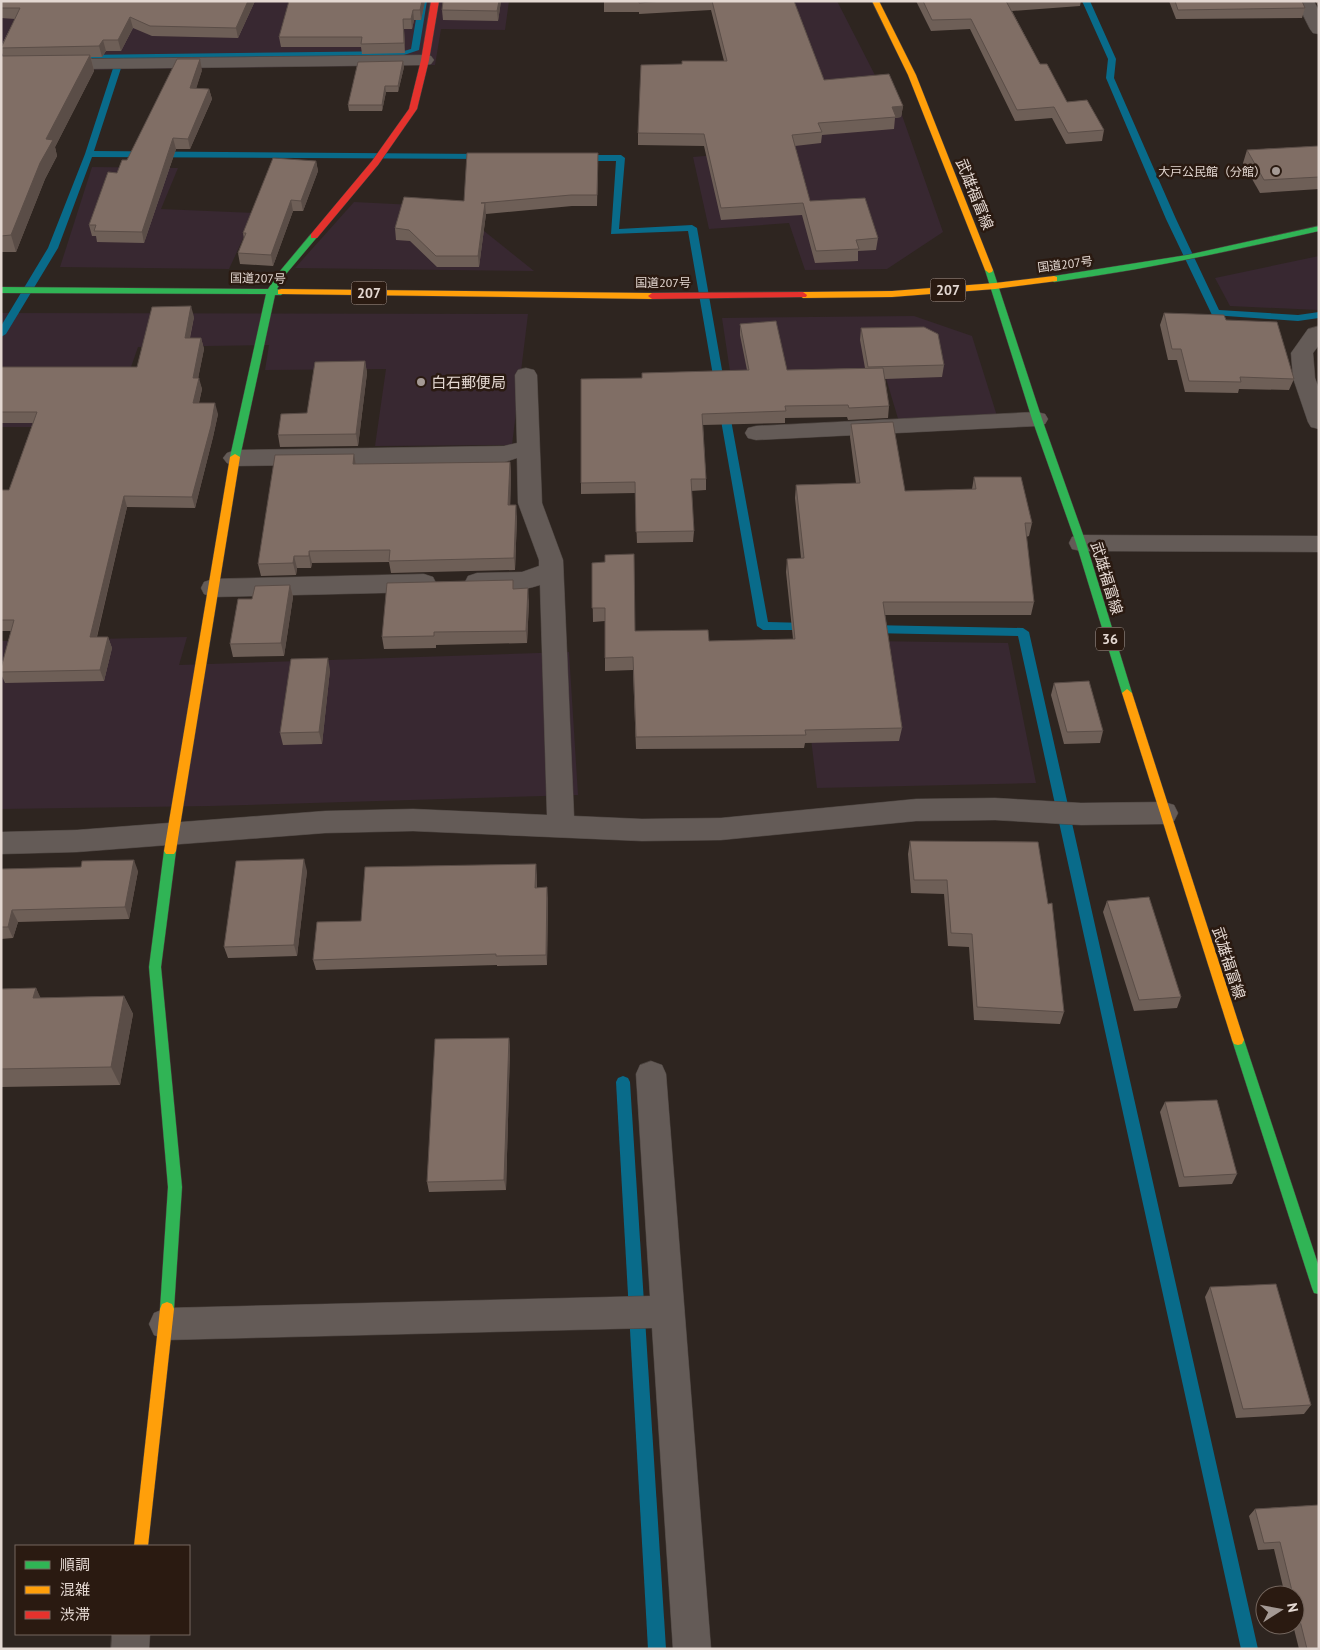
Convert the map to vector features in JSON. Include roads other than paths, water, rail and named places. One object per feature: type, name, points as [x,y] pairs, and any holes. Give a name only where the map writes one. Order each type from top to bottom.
[{"type":"main road","points":[[141,1545],[166,1324],[175,1187],[155,967],[172,834],[235,458],[271,292],[283,273],[375,162],[413,109],[425,60],[435,1]]},
{"type":"main road","name":"武雄福富線","points":[[875,1],[912,76],[996,286],[1038,420],[1081,543],[1164,812],[1319,1288]]},
{"type":"main road","name":"国道207号","points":[[1,290],[690,296],[892,294],[996,286],[1109,272],[1204,255],[1319,228]]},
{"type":"street","points":[[1305,1],[1319,28]]},
{"type":"street","points":[[1,66],[425,60]]},
{"type":"street","points":[[1319,333],[1316,334],[1302,353],[1304,378],[1319,422]]},
{"type":"street","points":[[526,375],[530,503],[551,560],[561,827]]},
{"type":"street","points":[[756,433],[1038,420]]},
{"type":"street","points":[[235,458],[505,454],[528,447]]},
{"type":"street","points":[[1081,543],[1319,544]]},
{"type":"street","points":[[213,588],[524,581],[551,571]]},
{"type":"street","points":[[1,843],[77,841],[325,822],[413,820],[642,830],[720,829],[916,810],[995,809],[1080,814],[1164,812]]},
{"type":"street","points":[[651,1074],[692,1649]]},
{"type":"street","points":[[166,1324],[668,1312]]},
{"type":"street","points":[[130,1649],[132,1635]]},
{"type":"waterway","points":[[82,57],[404,53],[415,50],[423,1]]},
{"type":"waterway","points":[[1086,1],[1112,59],[1110,78],[1171,219],[1215,313],[1298,318],[1319,315]]},
{"type":"waterway","points":[[89,154],[121,57]]},
{"type":"waterway","points":[[1,334],[53,248],[89,154]]},
{"type":"waterway","points":[[89,154],[484,157]]},
{"type":"waterway","points":[[581,158],[621,158],[614,232],[692,228],[720,387]]},
{"type":"waterway","points":[[724,409],[763,626],[807,627]]},
{"type":"waterway","points":[[870,629],[1023,632],[1250,1649]]},
{"type":"waterway","points":[[623,1082],[657,1649]]},
{"type":"place","name":"大戸公民館（分館）","points":[[1276,171]]},
{"type":"place","name":"白石郵便局","points":[[421,382]]}]
